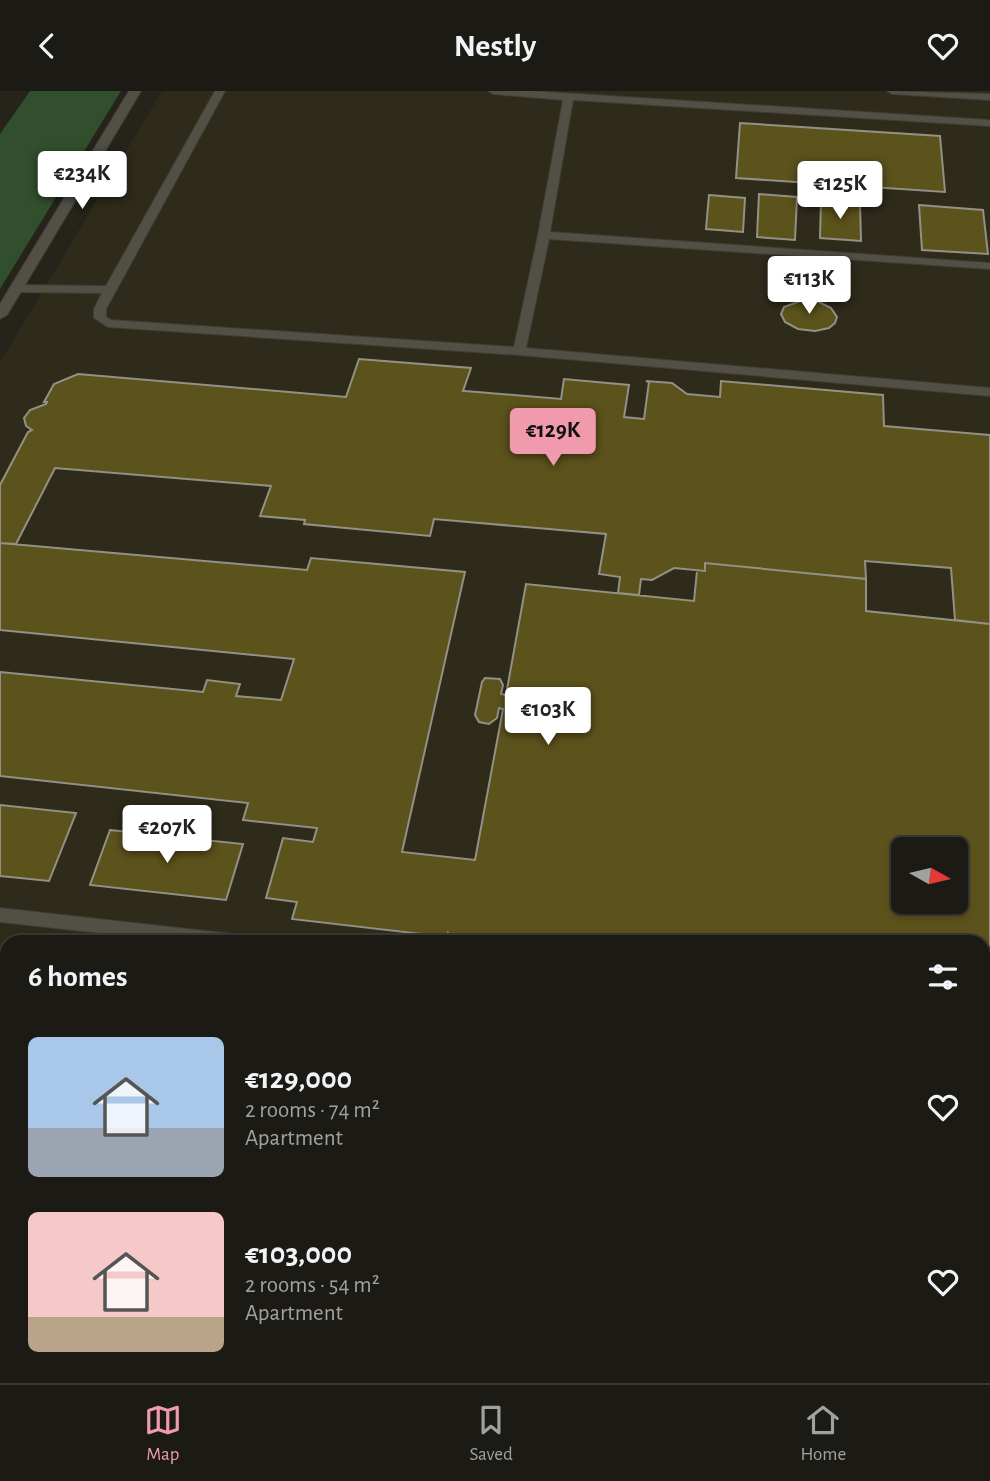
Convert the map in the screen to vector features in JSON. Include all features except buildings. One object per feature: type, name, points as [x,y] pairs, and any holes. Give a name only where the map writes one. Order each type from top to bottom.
[{"type":"street","points":[[0,315],[135,91]]},
{"type":"lane","points":[[220,91],[100,309],[100,317],[108,323],[519,351],[990,391]]},
{"type":"lane","points":[[493,91],[990,123]]},
{"type":"lane","points":[[892,91],[990,97]]},
{"type":"lane","points":[[519,351],[544,235],[569,97]]},
{"type":"lane","points":[[544,235],[990,266]]},
{"type":"lane","points":[[16,289],[110,290]]},
{"type":"lane","points":[[0,915],[179,935]]},
{"type":"shaded area","points":[[162,91],[990,91],[990,935],[0,935],[0,362]]},
{"type":"green space","points":[[30,91],[121,91],[0,289],[0,134]]}]
